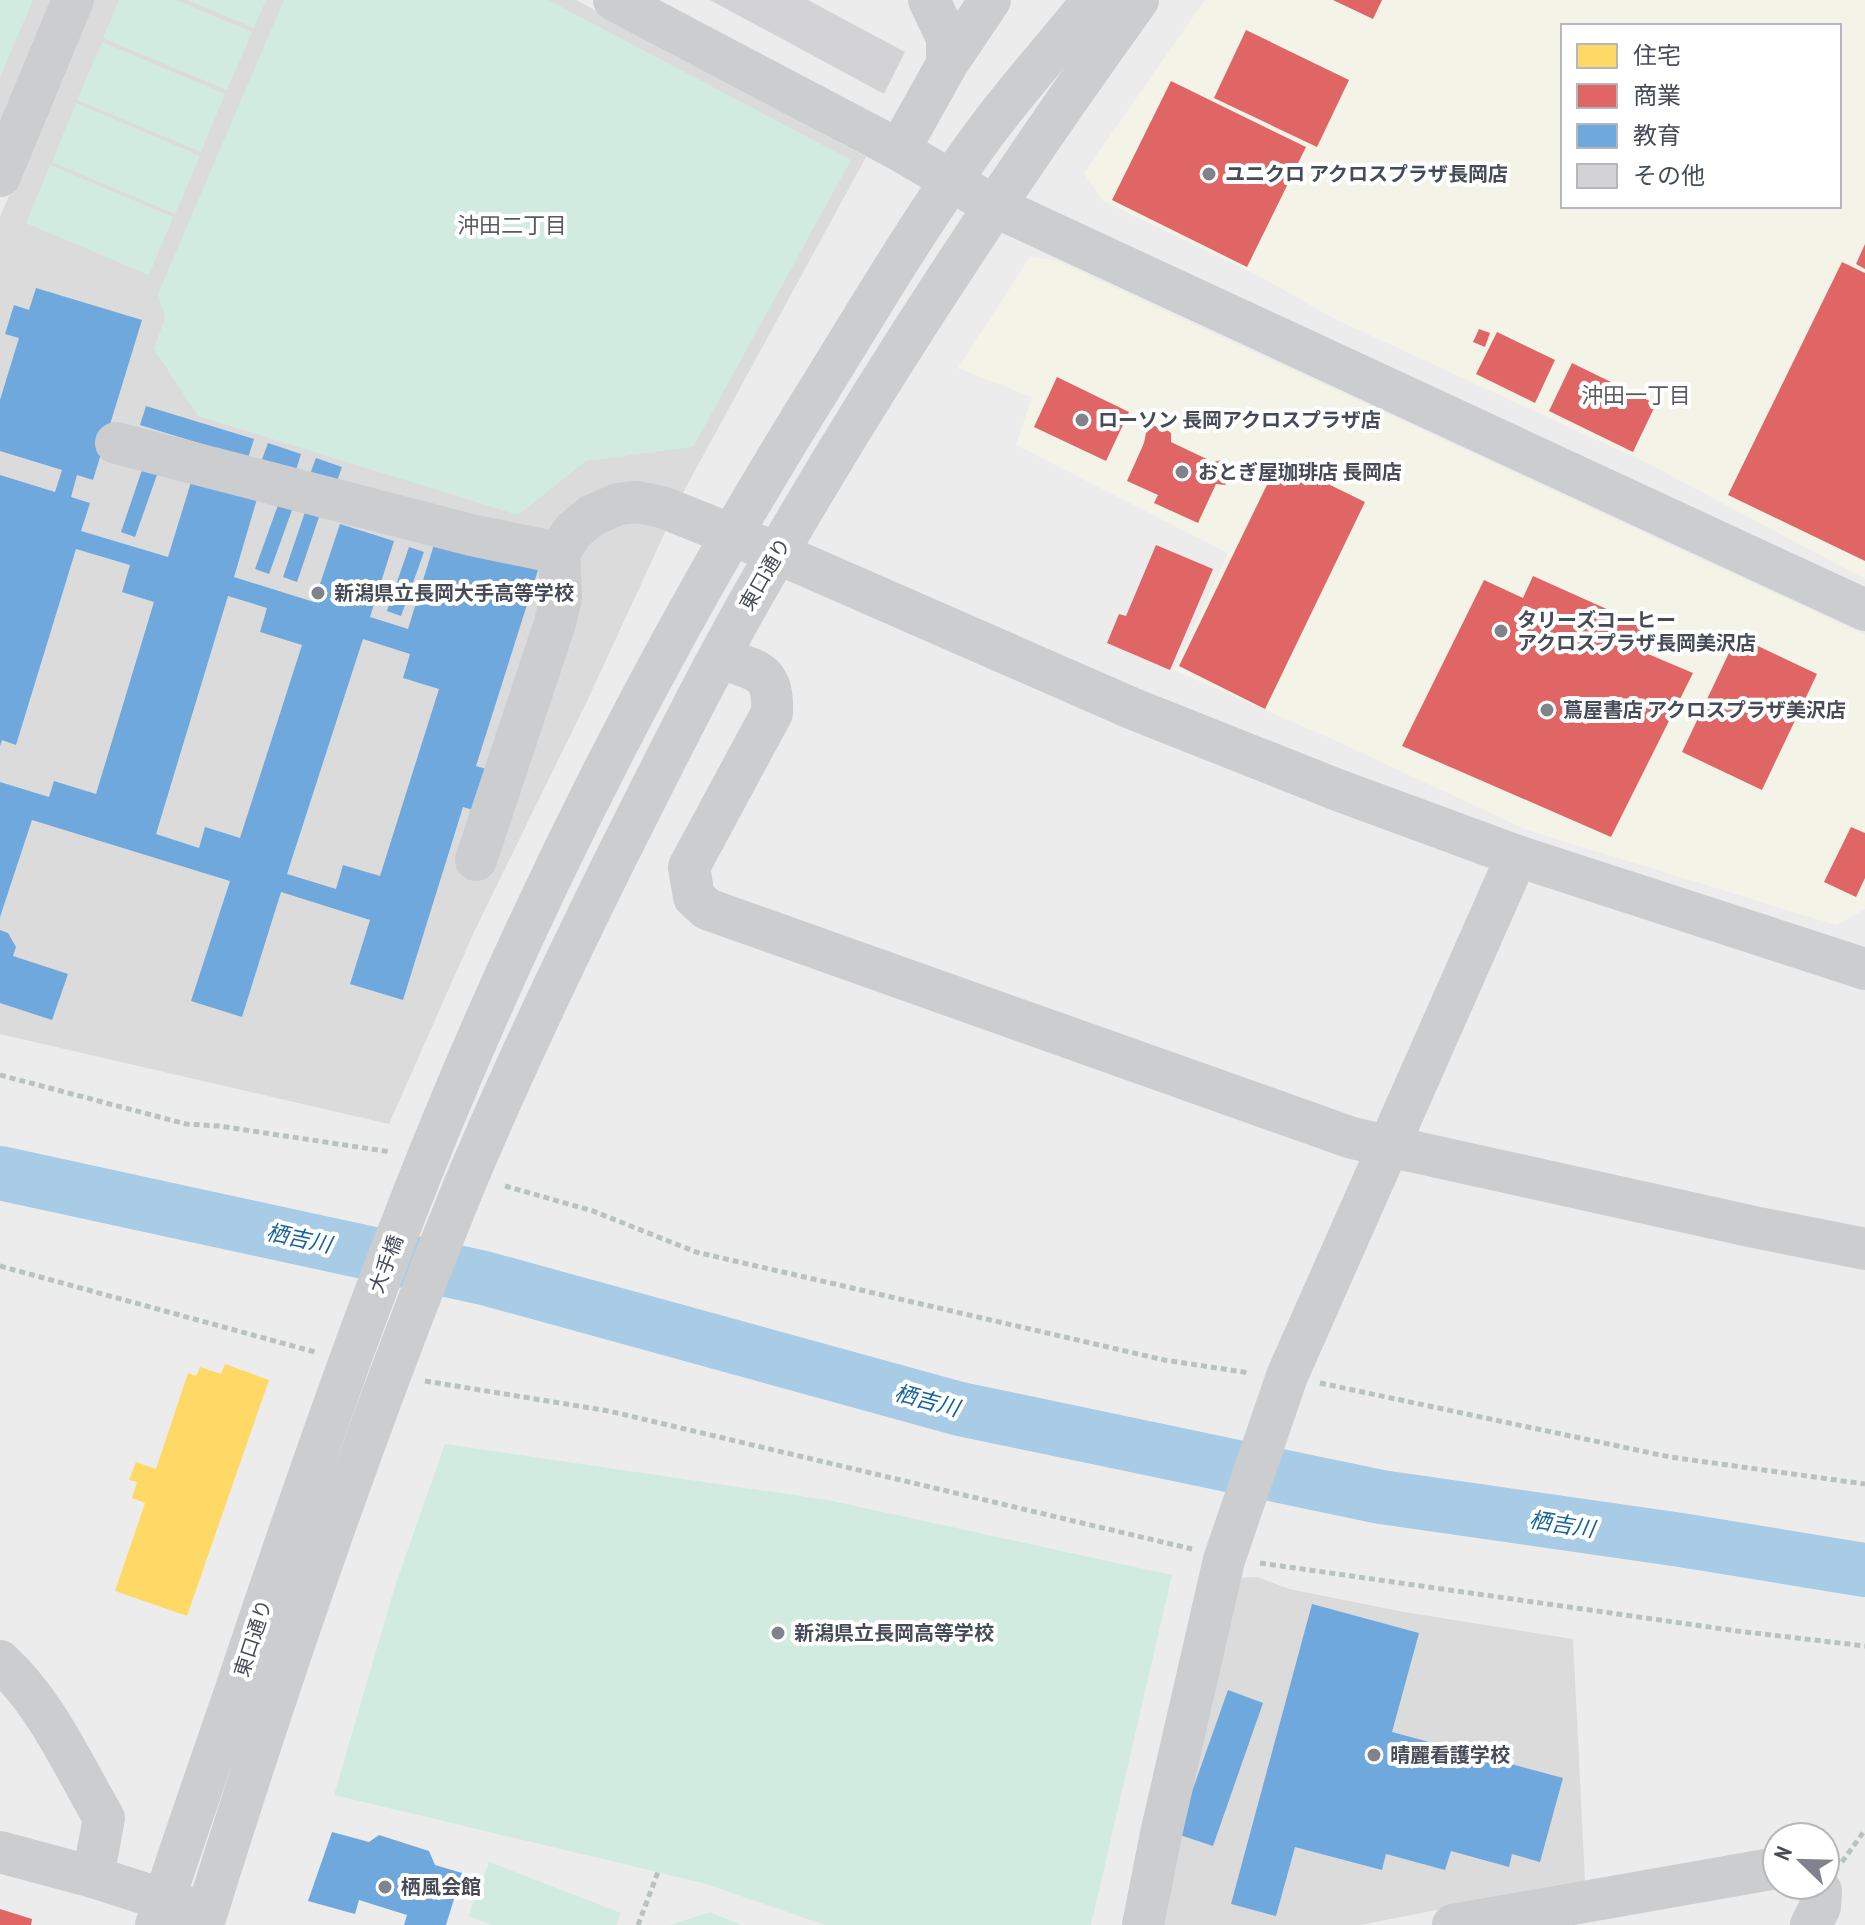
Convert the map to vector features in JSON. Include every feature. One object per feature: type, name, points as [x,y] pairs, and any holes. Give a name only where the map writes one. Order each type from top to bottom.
[{"type":"street","points":[[0,176],[73,0]]},
{"type":"street","points":[[614,0],[899,150],[994,206],[1865,610]]},
{"type":"street","points":[[929,0],[947,38],[947,64]]},
{"type":"street","points":[[899,150],[947,64],[990,0]]},
{"type":"street","points":[[406,1165],[476,1043],[548,886],[646,690],[731,534],[854,332],[951,182],[985,132],[1093,0]]},
{"type":"street","name":"東口通り","points":[[205,1919],[339,1511],[410,1372],[463,1189],[572,947],[719,657],[777,553],[994,206],[1138,0]]},
{"type":"street","points":[[116,443],[471,535],[559,553]]},
{"type":"street","points":[[476,860],[555,623],[561,597],[559,553],[573,531],[591,516],[618,504],[637,502],[662,507],[731,534],[1131,708],[1335,789],[1517,856],[1865,969]]},
{"type":"street","points":[[719,657],[765,675],[773,690],[773,701],[772,713],[689,867],[694,897],[707,909],[1352,1138],[1865,1249]]},
{"type":"street","points":[[1143,1925],[1161,1834],[1227,1555],[1283,1381],[1517,856]]},
{"type":"street","name":"大手橋","points":[[333,1352],[406,1165]]},
{"type":"street","name":"東口通り","points":[[160,1912],[333,1352]]},
{"type":"street","points":[[0,1661],[18,1677],[47,1719],[104,1818],[93,1877]]},
{"type":"street","points":[[0,1852],[93,1877],[160,1912],[205,1919]]},
{"type":"street","points":[[1453,1925],[1542,1917],[1761,1871]]},
{"type":"street","points":[[1811,1925],[1820,1901]]},
{"type":"path","points":[[0,1075],[186,1124],[219,1126],[406,1165]]},
{"type":"path","points":[[505,1186],[593,1211],[696,1252],[1164,1360],[1670,1457],[1865,1484]]},
{"type":"path","points":[[0,1266],[333,1352]]},
{"type":"path","points":[[410,1372],[609,1411],[1227,1555],[1737,1631],[1865,1646]]},
{"type":"path","points":[[638,1925],[658,1872]]},
{"type":"shaded area","points":[[0,0],[52,0],[0,123]]},
{"type":"shaded area","name":"新潟県立長岡大手高等学校","points":[[92,0],[576,0],[866,157],[686,487],[588,699],[474,932],[389,1124],[0,1034],[0,217]]},
{"type":"shaded area","points":[[1205,0],[1865,0],[1865,579],[1649,464],[1337,320],[1259,276],[1103,201],[1084,173]]},
{"type":"shaded area","points":[[1030,257],[1057,261],[1865,635],[1865,909],[1836,925],[1527,830],[1174,670],[1228,553],[1016,445],[1032,397],[958,368]]},
{"type":"shaded area","points":[[1258,1577],[1289,1589],[1404,1612],[1573,1639],[1585,1881],[1360,1925],[1154,1925],[1237,1578]]},
{"type":"green space","points":[[0,0],[33,0],[0,77]]},
{"type":"green space","points":[[119,0],[176,0],[252,32],[227,90],[103,38]]},
{"type":"green space","points":[[187,0],[266,0],[254,28]]},
{"type":"green space","points":[[284,0],[548,0],[851,160],[693,447],[586,461],[518,515],[198,416],[154,349],[165,317],[158,294]]},
{"type":"green space","points":[[102,42],[225,94],[201,152],[77,100]]},
{"type":"green space","points":[[76,103],[200,156],[175,214],[52,162]]},
{"type":"green space","points":[[50,165],[173,217],[149,275],[26,223]]},
{"type":"green space","name":"新潟県立長岡高等学校","points":[[445,1444],[828,1500],[1172,1575],[1091,1925],[825,1925],[703,1883],[334,1795],[395,1586]]},
{"type":"green space","points":[[489,1862],[621,1913],[616,1925],[492,1925],[468,1916]]},
{"type":"green space","points":[[710,1912],[741,1925],[670,1925]]},
{"type":"building: 住宅","points":[[225,1364],[269,1380],[187,1616],[115,1591],[145,1503],[132,1498],[137,1482],[129,1480],[136,1462],[156,1469],[188,1373],[196,1376],[200,1367],[221,1374]]},
{"type":"building: 商業","points":[[1333,0],[1382,0],[1373,19]]},
{"type":"building: 商業","points":[[1246,30],[1349,80],[1317,147],[1214,98]]},
{"type":"building: 商業","name":"ユニクロ アクロスプラザ長岡店","points":[[1171,81],[1306,147],[1247,267],[1112,200]]},
{"type":"building: 商業","points":[[1865,244],[1865,269],[1856,264]]},
{"type":"building: 商業","points":[[1842,262],[1865,273],[1865,561],[1728,495]]},
{"type":"building: 商業","points":[[1479,329],[1490,333],[1485,347],[1473,342]]},
{"type":"building: 商業","points":[[1497,332],[1555,360],[1535,403],[1476,374]]},
{"type":"building: 商業","points":[[1572,363],[1656,404],[1633,452],[1549,411]]},
{"type":"building: 商業","name":"ローソン 長岡アクロスプラザ店","points":[[1057,377],[1129,412],[1106,461],[1034,427]]},
{"type":"building: 商業","name":"おとぎ屋珈琲店 長岡店","points":[[1153,426],[1163,427],[1171,433],[1171,442],[1213,462],[1222,460],[1231,466],[1233,477],[1225,485],[1216,484],[1198,523],[1154,503],[1158,495],[1127,481],[1146,433]]},
{"type":"building: 商業","points":[[1279,460],[1365,502],[1265,709],[1179,666]]},
{"type":"building: 商業","points":[[1156,545],[1213,569],[1170,670],[1107,643],[1119,614],[1126,616]]},
{"type":"building: 商業","name":"蔦屋書店 アクロスプラザ美沢店","points":[[1533,576],[1658,632],[1648,654],[1693,673],[1611,837],[1402,746],[1484,580],[1523,598]]},
{"type":"building: 商業","points":[[1737,636],[1817,674],[1762,790],[1682,752]]},
{"type":"building: 商業","points":[[1851,827],[1865,833],[1865,878],[1856,897],[1824,882]]},
{"type":"building: 商業","points":[[0,1909],[32,1919],[31,1925],[0,1925]]},
{"type":"building: 教育","points":[[36,288],[142,320],[93,480],[77,475],[71,497],[90,503],[81,531],[168,557],[192,479],[257,499],[234,577],[314,602],[340,524],[394,541],[370,617],[408,629],[436,538],[538,570],[476,766],[496,772],[483,813],[463,807],[403,1000],[350,984],[370,920],[281,892],[242,1017],[191,1001],[230,881],[32,820],[0,917],[0,782],[49,797],[54,781],[96,794],[154,602],[122,592],[130,565],[76,549],[16,745],[2,740],[0,746],[0,475],[55,492],[62,470],[0,451],[0,400],[19,338],[5,334],[14,305],[29,310]],"holes":[[[228,596],[267,608],[260,632],[302,645],[240,838],[205,827],[199,848],[156,834]],[[363,639],[410,654],[403,678],[439,689],[380,876],[343,865],[336,889],[287,874]]]},
{"type":"building: 教育","points":[[146,406],[254,439],[248,458],[140,425]]},
{"type":"building: 教育","points":[[268,443],[301,454],[295,473],[261,462]]},
{"type":"building: 教育","points":[[316,458],[342,467],[336,484],[310,474]]},
{"type":"building: 教育","points":[[143,467],[158,472],[135,537],[121,532]]},
{"type":"building: 教育","points":[[278,505],[292,510],[269,574],[255,569]]},
{"type":"building: 教育","points":[[305,512],[319,517],[297,582],[283,577]]},
{"type":"building: 教育","points":[[409,547],[424,552],[401,616],[387,611]]},
{"type":"building: 教育","points":[[0,930],[8,933],[16,947],[13,956],[68,974],[52,1020],[0,1003]]},
{"type":"building: 教育","name":"晴麗看護学校","points":[[1312,1604],[1419,1633],[1392,1732],[1563,1778],[1540,1862],[1512,1854],[1509,1867],[1451,1851],[1445,1870],[1386,1854],[1382,1870],[1295,1847],[1276,1916],[1231,1904]]},
{"type":"building: 教育","points":[[1228,1690],[1263,1703],[1213,1846],[1177,1834]]},
{"type":"building: 教育","name":"栖風会館","points":[[332,1832],[369,1842],[379,1835],[429,1851],[435,1865],[462,1873],[446,1925],[404,1925],[407,1915],[359,1900],[355,1914],[308,1901]]},
{"type":"building: その他","points":[[710,0],[808,0],[905,52],[884,94]]},
{"type":"waterway","name":"栖吉川","points":[[0,1173],[484,1278],[960,1409],[1381,1497],[1865,1570]]},
{"type":"place","name":"ユニクロ アクロスプラザ長岡店","points":[[1209,174]]},
{"type":"place","name":"ローソン 長岡アクロスプラザ店","points":[[1082,420]]},
{"type":"place","name":"おとぎ屋珈琲店 長岡店","points":[[1182,472]]},
{"type":"place","name":"新潟県立長岡大手高等学校","points":[[318,593]]},
{"type":"place","name":"タリーズコーヒー アクロスプラザ長岡美沢店","points":[[1501,631]]},
{"type":"place","name":"蔦屋書店 アクロスプラザ美沢店","points":[[1547,710]]},
{"type":"place","name":"新潟県立長岡高等学校","points":[[778,1633]]},
{"type":"place","name":"晴麗看護学校","points":[[1374,1755]]},
{"type":"place","name":"栖風会館","points":[[385,1887]]},
{"type":"district","name":"沖田二丁目","points":[[512,225]]},
{"type":"district","name":"沖田一丁目","points":[[1636,395]]}]
